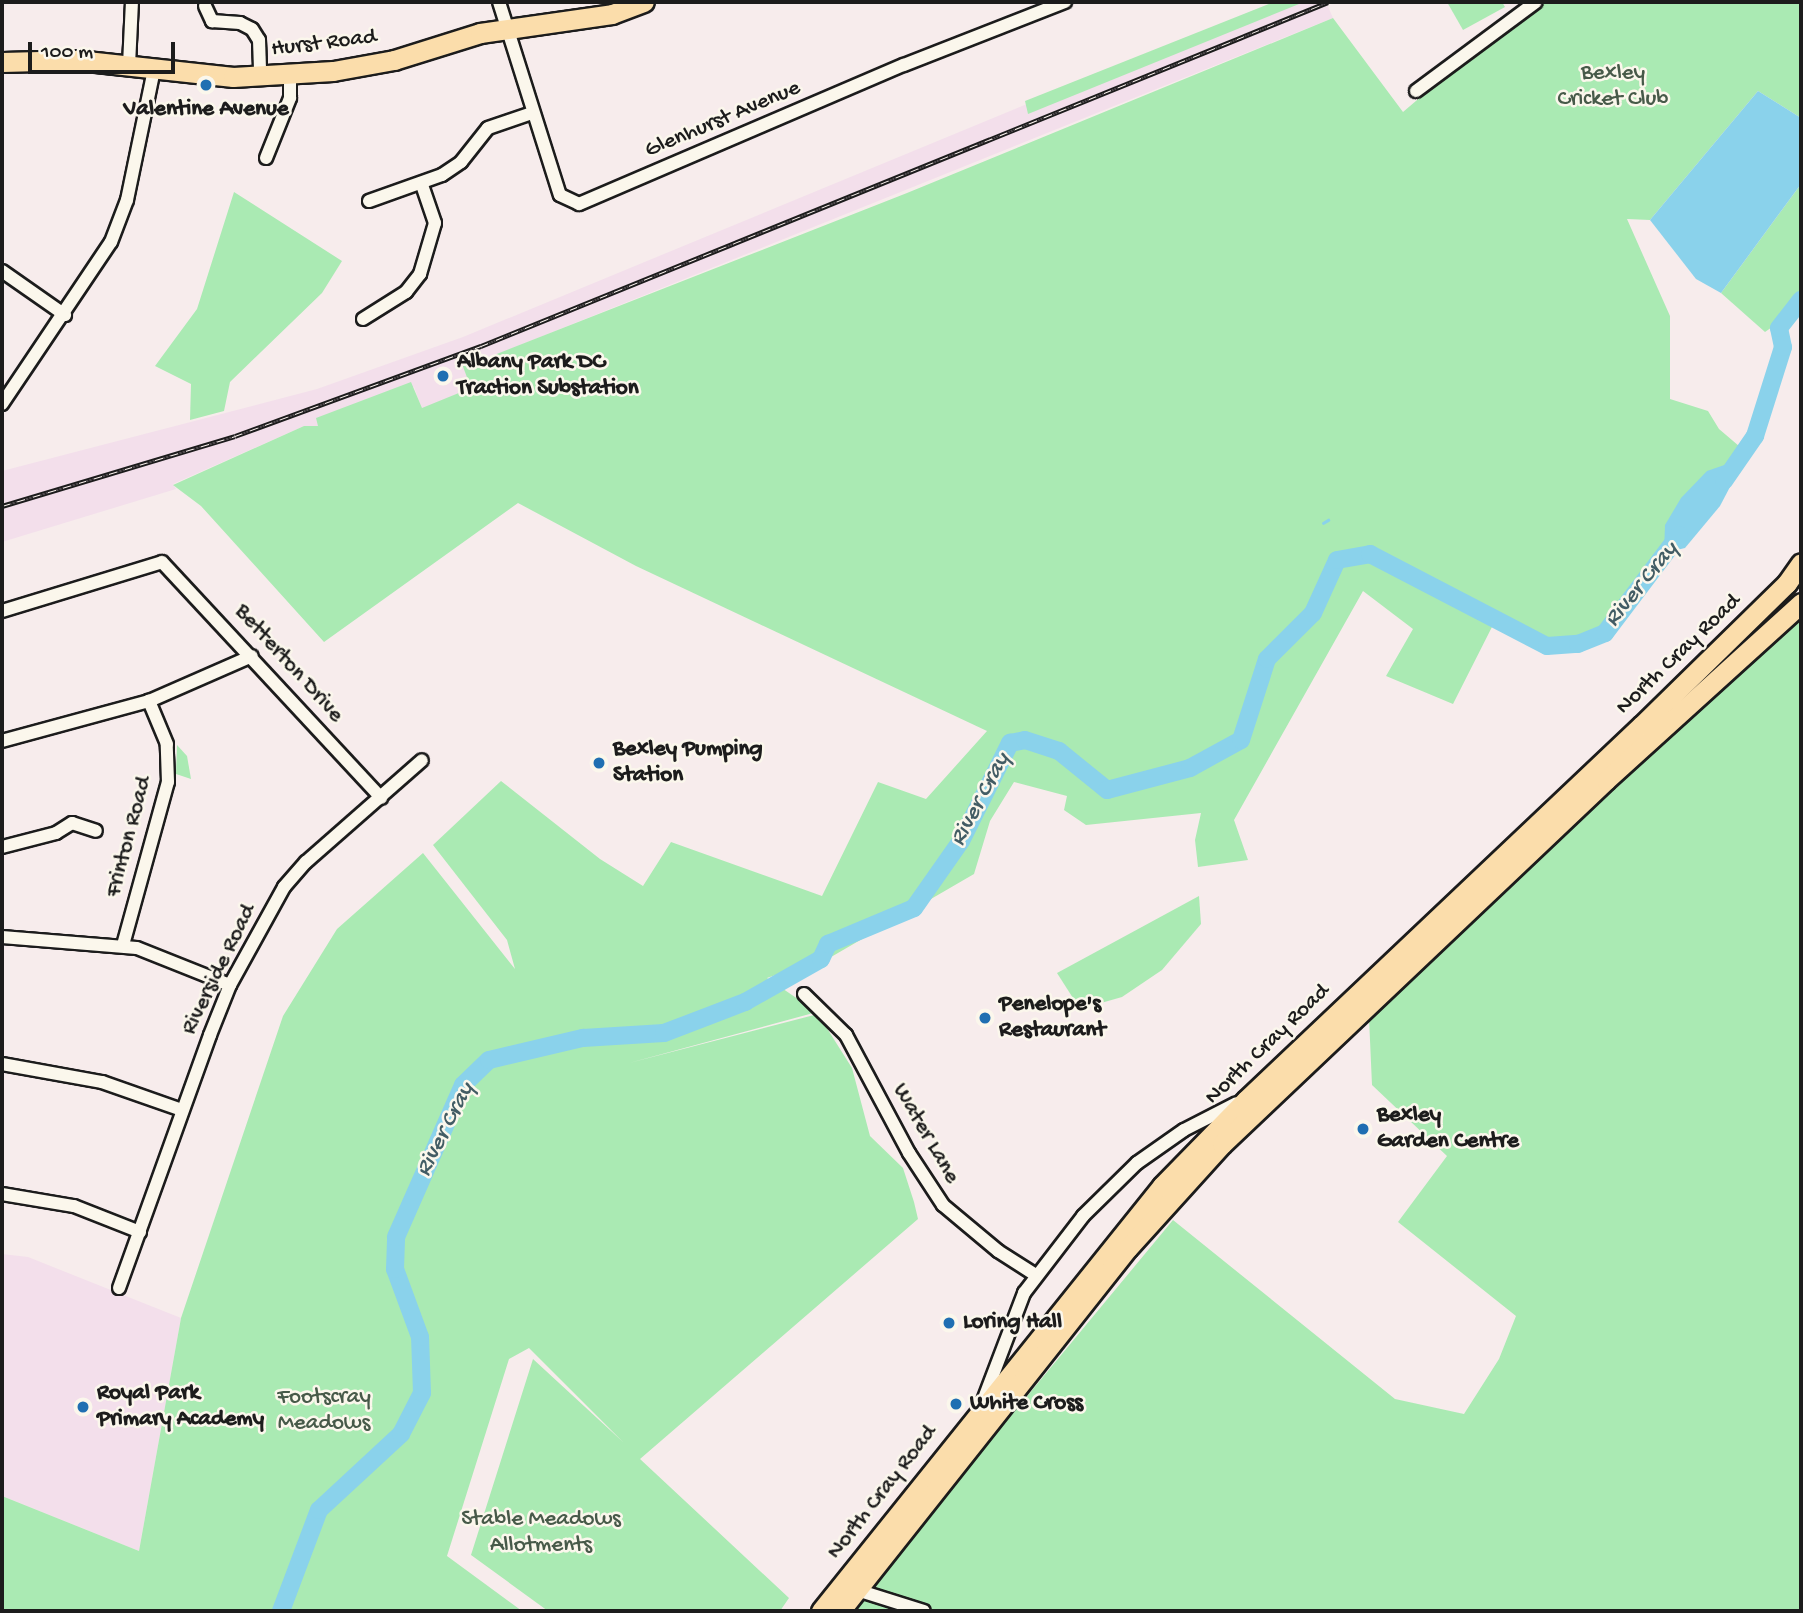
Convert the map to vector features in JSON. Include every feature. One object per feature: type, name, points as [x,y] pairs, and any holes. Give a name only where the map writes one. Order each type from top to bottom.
[{"type":"main road","name":"Hurst Road","points":[[2,62],[129,65],[154,70],[260,76],[290,74],[374,65],[508,29],[612,14],[644,2]]},
{"type":"main road","name":"North Cray Road","points":[[821,1611],[1115,1238],[1246,1100],[1642,725],[1787,583],[1801,563]]},
{"type":"main road","name":"North Cray Road","points":[[840,1611],[1128,1248],[1214,1153],[1596,789],[1801,603]]},
{"type":"street","points":[[129,65],[132,2]]},
{"type":"street","name":"Glenhurst Avenue","points":[[499,2],[560,195],[579,204],[904,65],[1065,2]]},
{"type":"street","points":[[1416,91],[1466,51],[1536,2]]},
{"type":"street","points":[[205,6],[212,20],[240,23],[252,29],[259,40],[260,76]]},
{"type":"street","points":[[2,404],[65,315],[111,242],[119,221],[154,70]]},
{"type":"street","points":[[266,158],[290,98],[290,74]]},
{"type":"street","points":[[369,201],[422,185],[461,162],[488,128],[532,113]]},
{"type":"street","points":[[363,318],[406,292],[430,252],[435,223],[422,185]]},
{"type":"street","points":[[2,271],[65,315]]},
{"type":"street","name":"Betterton Drive","points":[[2,611],[162,562],[381,798]]},
{"type":"street","points":[[2,741],[149,701],[252,656]]},
{"type":"street","name":"Frinton Road","points":[[123,945],[168,782],[167,744],[149,701]]},
{"type":"street","name":"Riverside Road","points":[[119,1288],[230,985],[284,887],[422,760]]},
{"type":"street","points":[[2,847],[56,833],[71,817],[96,831]]},
{"type":"street","points":[[2,937],[123,945],[230,985]]},
{"type":"street","name":"Water Lane","points":[[804,994],[846,1035],[909,1153],[943,1205],[998,1251],[1034,1274]]},
{"type":"street","points":[[2,1064],[102,1082],[182,1110]]},
{"type":"street","points":[[979,1411],[1034,1274],[1083,1216],[1137,1163],[1184,1130],[1246,1100]]},
{"type":"street","points":[[2,1194],[74,1206],[140,1232]]},
{"type":"street","points":[[857,1590],[924,1611]]},
{"type":"shaded area","points":[[1274,2],[1326,2],[1333,18],[478,362],[480,398],[426,420],[414,387],[309,430],[304,426],[173,484],[176,489],[2,542],[2,471],[317,389],[463,337]]},
{"type":"shaded area","name":"Royal Park Primary Academy","points":[[2,1254],[28,1257],[181,1318],[139,1551],[2,1496]]},
{"type":"green space","points":[[1274,2],[1304,2],[1028,114],[1025,101]]},
{"type":"green space","points":[[1447,2],[1502,2],[1505,7],[1463,30]]},
{"type":"green space","points":[[1545,2],[1801,2],[1801,118],[1758,91],[1650,220],[1627,219],[1670,316],[1670,399],[1708,411],[1719,429],[1746,452],[1605,633],[1578,644],[1547,646],[1496,619],[1453,704],[1386,676],[1413,629],[1363,591],[1234,820],[1248,860],[1198,867],[1195,840],[1201,813],[1086,825],[1064,810],[1067,796],[1014,782],[990,821],[974,874],[788,982],[790,970],[767,978],[817,1012],[629,1063],[818,1014],[852,1068],[870,1136],[903,1168],[914,1202],[918,1219],[640,1459],[789,1598],[780,1611],[548,1611],[471,1555],[533,1359],[623,1442],[529,1348],[509,1359],[447,1556],[522,1611],[2,1611],[2,1496],[139,1551],[181,1318],[283,1016],[337,929],[423,853],[515,969],[507,940],[433,845],[501,781],[600,859],[643,886],[671,842],[822,896],[878,782],[926,799],[987,731],[636,566],[518,503],[324,642],[201,506],[173,485],[304,426],[318,426],[316,418],[411,382],[422,408],[471,388],[462,364],[479,361],[907,193],[1333,18],[1403,112],[1464,60]]},
{"type":"green space","points":[[1801,184],[1801,307],[1765,332],[1721,293]]},
{"type":"green space","points":[[234,192],[342,261],[322,293],[230,382],[224,411],[190,420],[191,384],[155,366],[197,309]]},
{"type":"green space","points":[[1801,614],[1801,1611],[849,1611],[1173,1220],[1395,1399],[1464,1414],[1499,1359],[1516,1316],[1398,1222],[1447,1156],[1372,1085],[1369,1018]]},
{"type":"green space","points":[[177,745],[187,756],[191,779],[176,774]]},
{"type":"green space","points":[[1199,896],[1201,924],[1162,970],[1122,997],[1080,1009],[1057,973]]},
{"type":"water","points":[[1758,91],[1801,118],[1801,184],[1721,293],[1696,279],[1650,220]]},
{"type":"water","points":[[1736,461],[1742,464],[1720,506],[1685,548],[1664,553],[1665,525],[1681,498],[1707,471]]},
{"type":"waterway","name":"River Cray","points":[[1724,481],[1755,436],[1783,347],[1779,328],[1801,300]]},
{"type":"waterway","points":[[1323,523],[1328,520]]},
{"type":"waterway","name":"River Cray","points":[[281,1611],[319,1510],[401,1434],[422,1393],[420,1337],[395,1269],[396,1237],[463,1085],[489,1060],[583,1038],[664,1033],[745,1002],[821,959],[828,944],[914,908],[961,841],[1010,743],[1025,740],[1059,751],[1107,790],[1190,768],[1241,740],[1267,659],[1313,613],[1337,560],[1370,554],[1547,646],[1578,644],[1605,633],[1679,535]]},
{"type":"railway","points":[[2,506],[235,436],[481,346],[1328,2]]},
{"type":"place","name":"Valentine Avenue","points":[[206,85]]},
{"type":"place","name":"Albany Park DC Traction Substation","points":[[443,376]]},
{"type":"place","name":"Bexley Pumping Station","points":[[599,763]]},
{"type":"place","name":"Penelope's Restaurant","points":[[985,1018]]},
{"type":"place","name":"Bexley Garden Centre","points":[[1363,1129]]},
{"type":"place","name":"Loring Hall","points":[[949,1323]]},
{"type":"place","name":"White Cross","points":[[956,1404]]},
{"type":"place","name":"Royal Park Primary Academy","points":[[83,1407]]},
{"type":"park label","name":"Bexley Cricket Club","points":[[1613,87]]},
{"type":"park label","name":"Footscray Meadows","points":[[324,1411]]},
{"type":"park label","name":"Stable Meadows Allotments","points":[[541,1533]]}]
